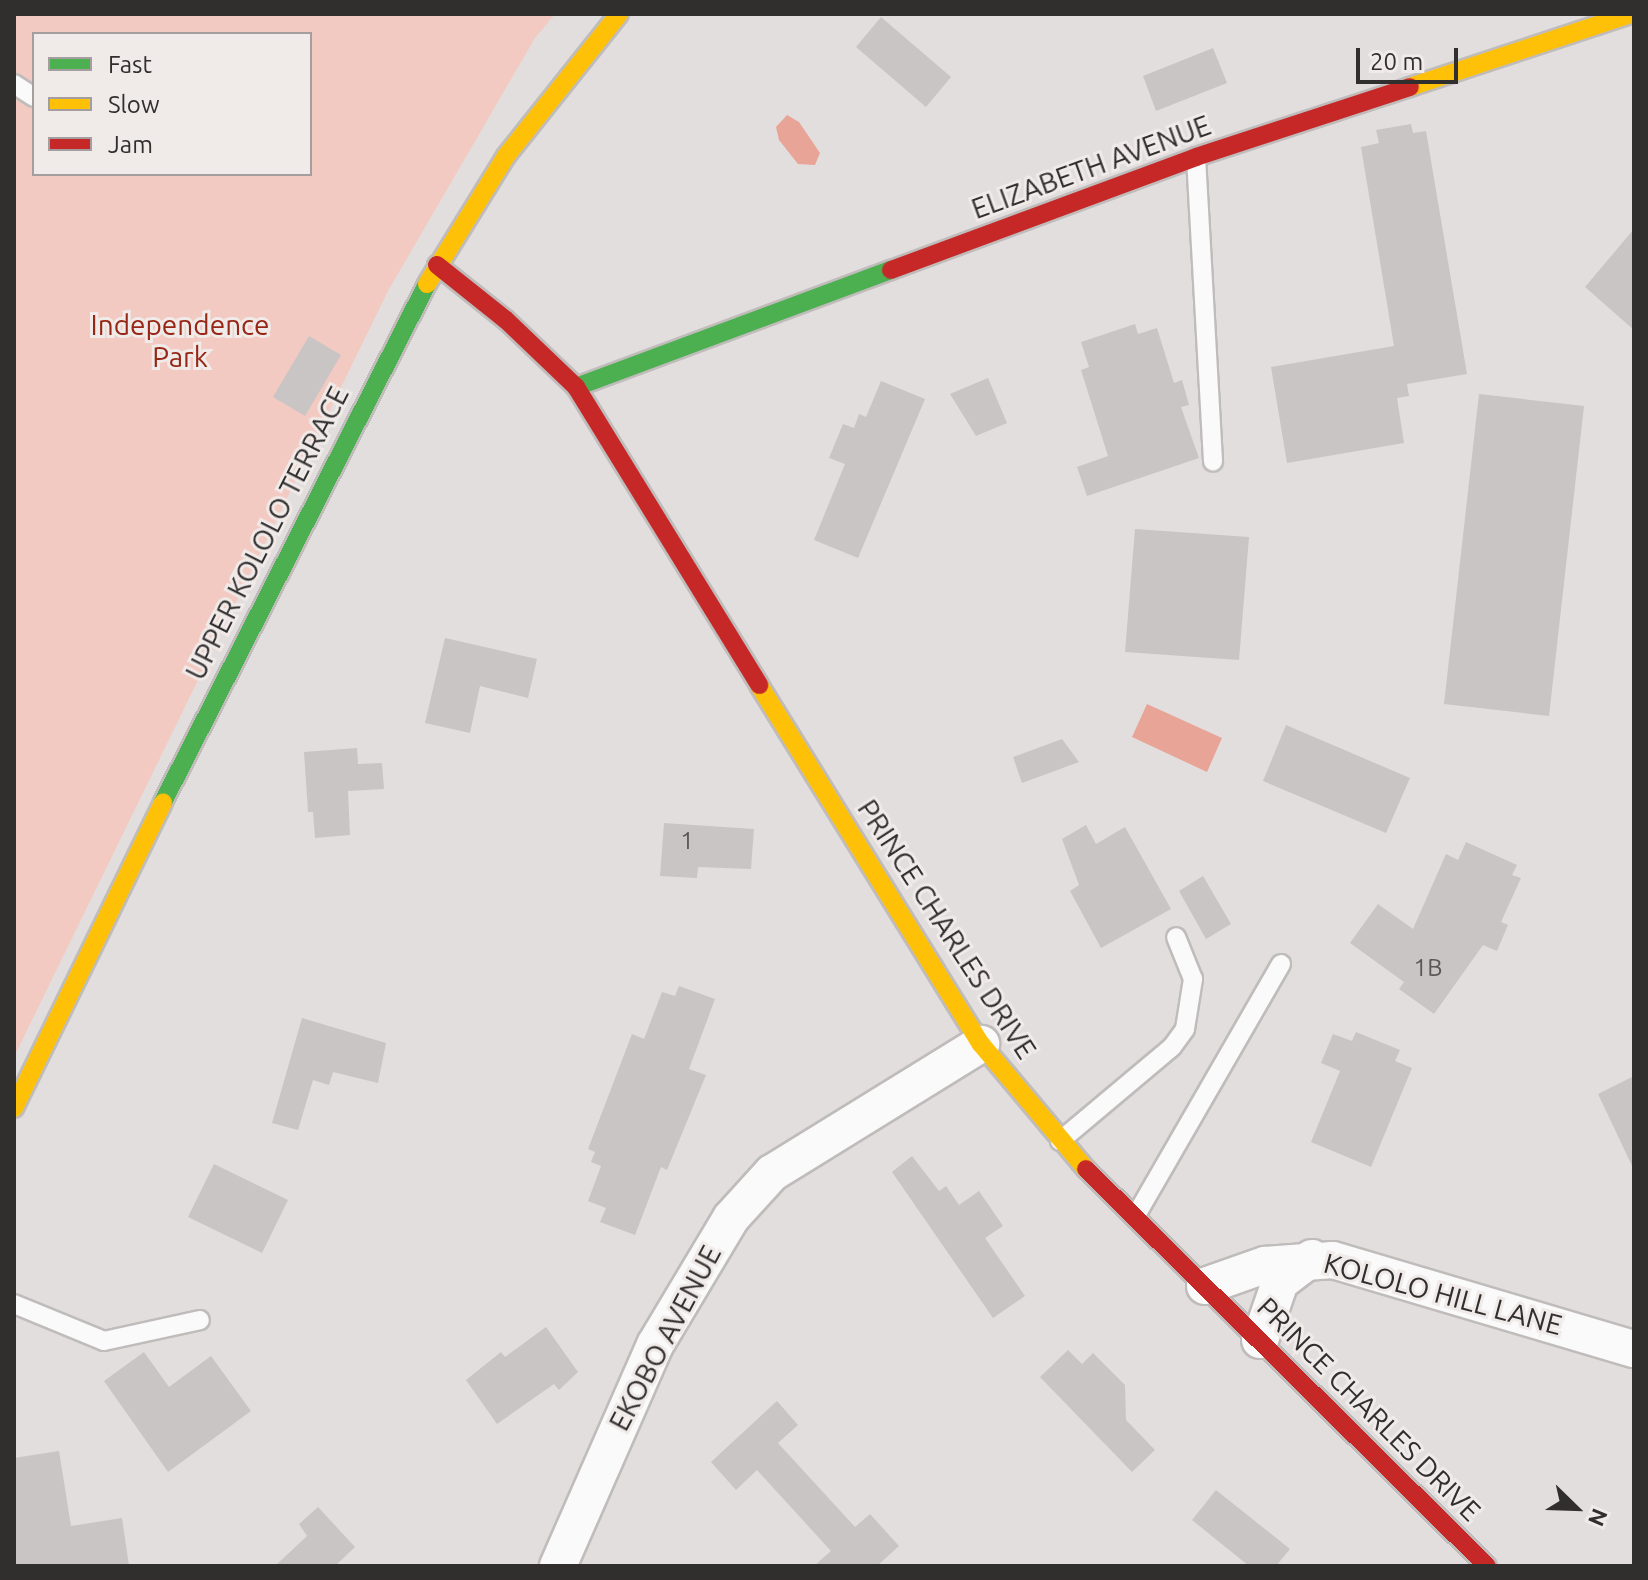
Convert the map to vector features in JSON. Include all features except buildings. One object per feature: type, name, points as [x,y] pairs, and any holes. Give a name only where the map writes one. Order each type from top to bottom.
[{"type":"street","name":"UPPER KOLOLO TERRACE","points":[[14,1108],[214,697],[437,265],[506,156],[619,14]]},
{"type":"street","name":"ELIZABETH AVENUE","points":[[576,387],[1196,157],[1631,14]]},
{"type":"street","name":"PRINCE CHARLES DRIVE","points":[[437,265],[506,320],[576,387],[981,1044],[1060,1141],[1487,1566]]},
{"type":"street","name":"EKOBO AVENUE","points":[[558,1566],[655,1345],[731,1218],[772,1173],[981,1044]]},
{"type":"street","name":"KOLOLO HILL LANE","points":[[1205,1286],[1265,1265],[1312,1258],[1366,1268],[1634,1349]]},
{"type":"street","points":[[1260,1340],[1280,1282],[1312,1258]]},
{"type":"lane","points":[[14,84],[32,96]]},
{"type":"lane","points":[[1196,157],[1213,462]]},
{"type":"lane","points":[[1060,1141],[1172,1047],[1185,1029],[1193,979],[1176,937]]},
{"type":"lane","points":[[1135,1217],[1281,964]]},
{"type":"lane","points":[[14,1304],[104,1341],[200,1320]]},
{"type":"green space","name":"Independence Park","points":[[14,14],[555,14],[535,38],[388,291],[14,1057]]},
{"type":"shaded area","points":[[787,115],[799,122],[820,153],[815,165],[798,164],[779,140],[776,127]]},
{"type":"shaded area","points":[[1147,704],[1222,738],[1207,772],[1132,737]]},
{"type":"traffic: fast","points":[[576,387],[891,270]]},
{"type":"traffic: fast","points":[[163,802],[427,284]]},
{"type":"traffic: slow","points":[[427,284],[506,156],[619,14]]},
{"type":"traffic: slow","points":[[1410,87],[1631,14]]},
{"type":"traffic: slow","points":[[759,685],[981,1044],[1086,1169]]},
{"type":"traffic: slow","points":[[14,1108],[163,802]]},
{"type":"traffic: jam","points":[[891,270],[1196,157],[1410,87]]},
{"type":"traffic: jam","points":[[437,265],[506,320],[576,387],[759,685]]},
{"type":"traffic: jam","points":[[1086,1169],[1487,1566]]}]
